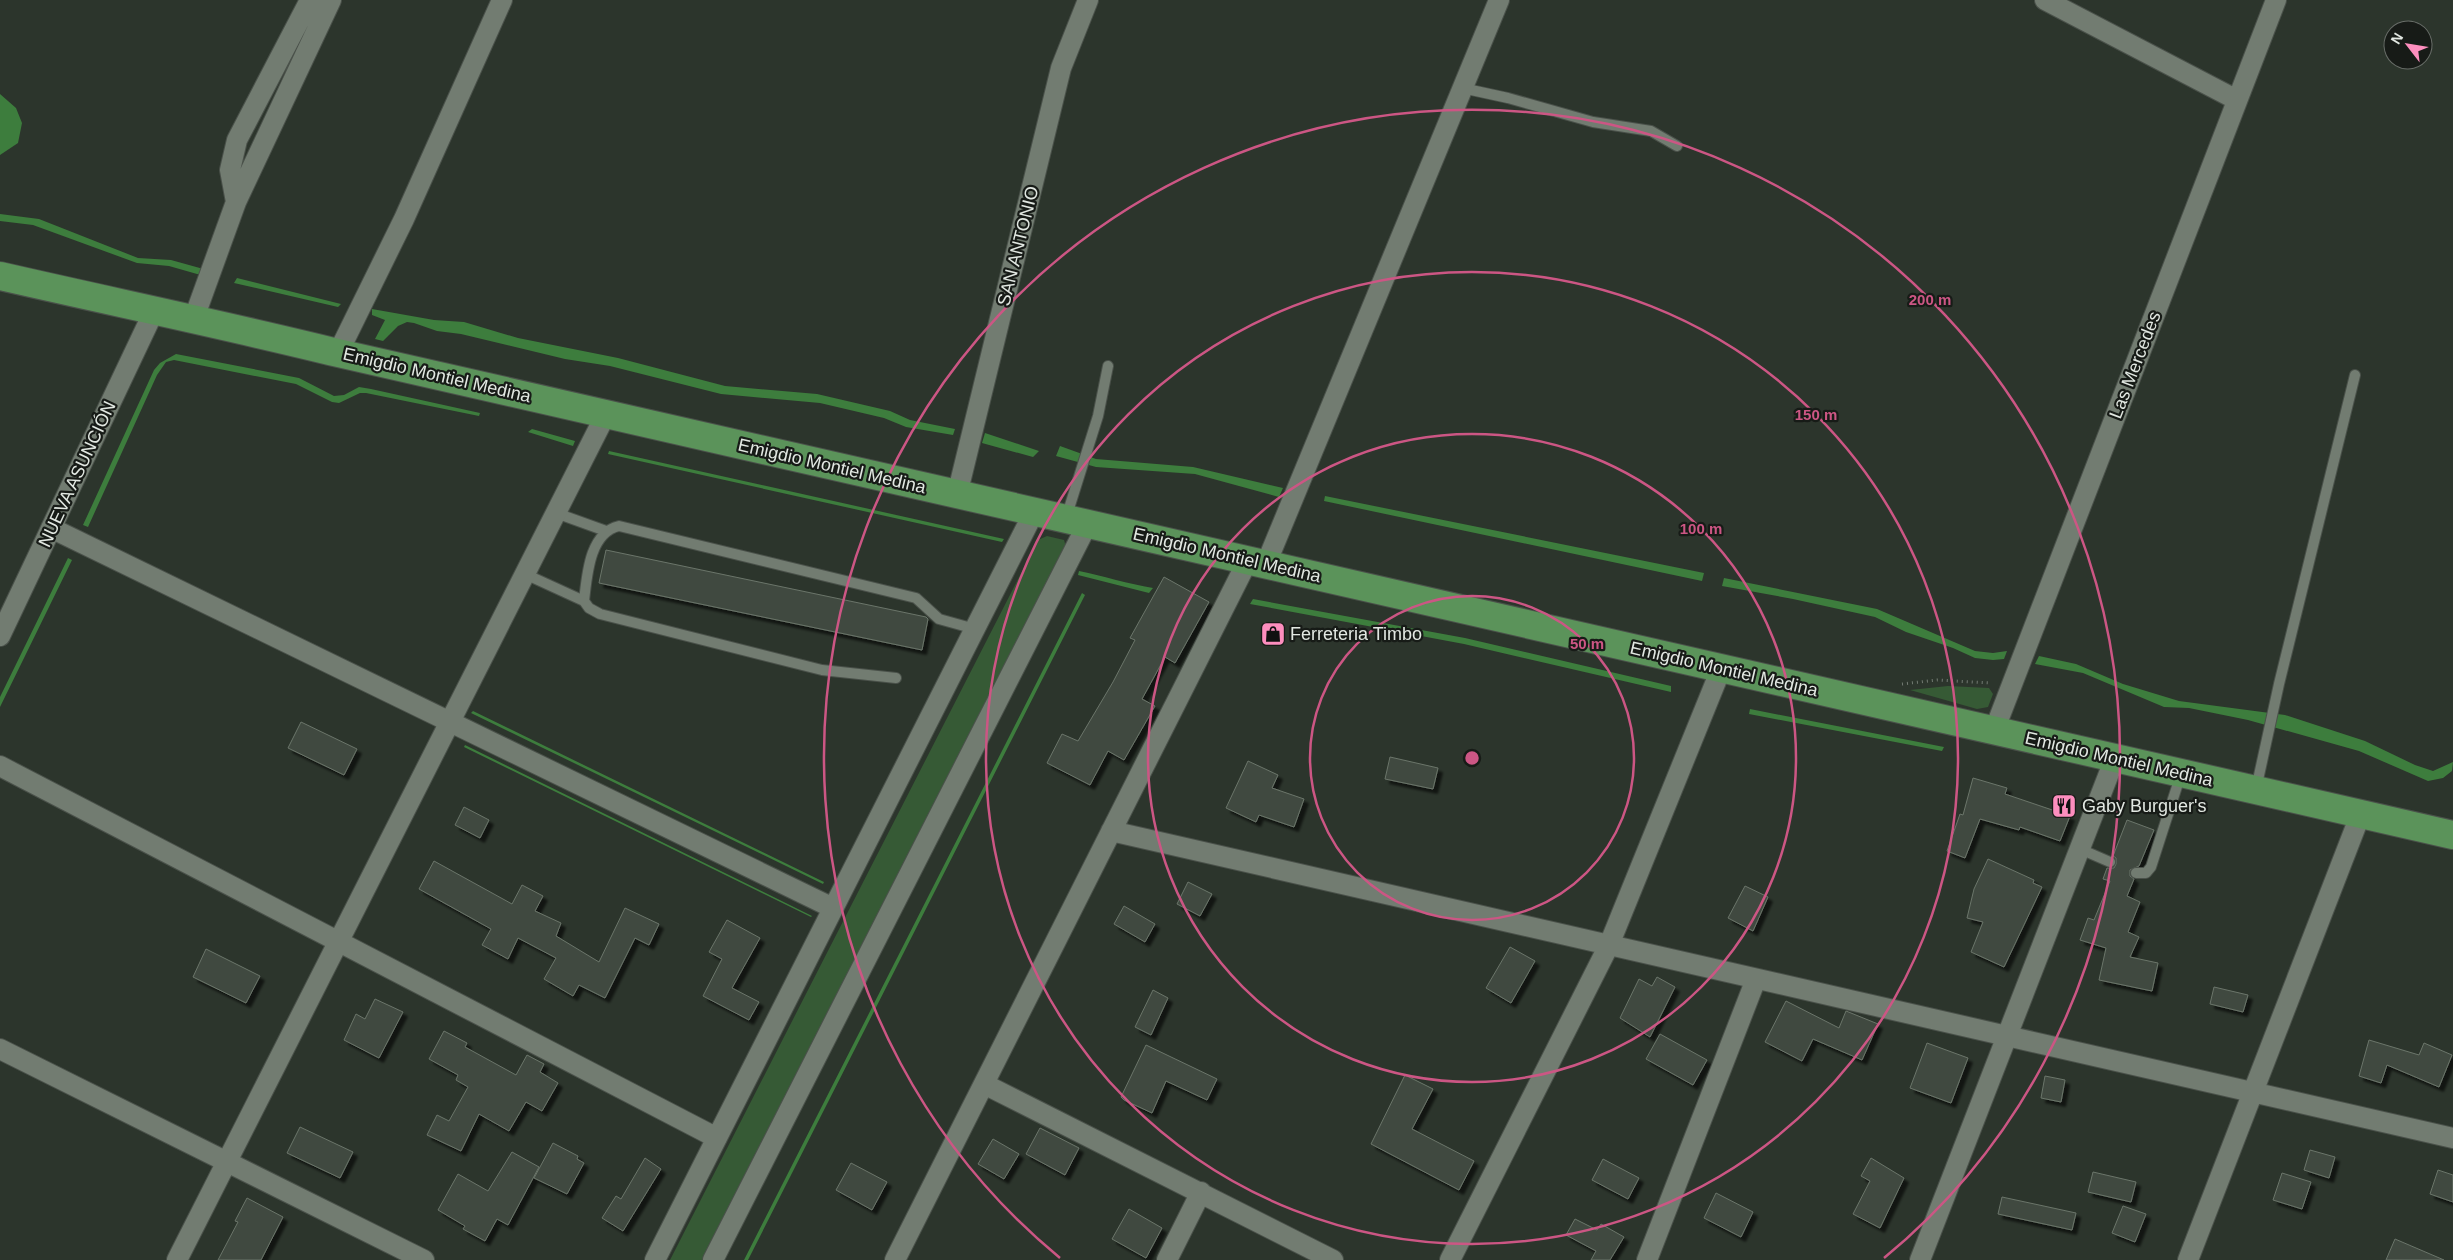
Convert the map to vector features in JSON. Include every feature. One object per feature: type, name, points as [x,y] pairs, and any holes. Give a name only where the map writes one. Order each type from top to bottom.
[{"type":"main road","name":"Emigdio Montiel Medina","points":[[0,276],[154,311],[194,318],[338,353],[957,495],[2453,835]]},
{"type":"street","points":[[236,202],[230,170],[237,140],[310,0]]},
{"type":"street","points":[[194,318],[236,202],[331,0]]},
{"type":"street","points":[[338,353],[404,218],[502,0]]},
{"type":"street","name":"SAN ANTONIO","points":[[957,495],[1061,68],[1088,0]]},
{"type":"street","points":[[895,1260],[1111,832],[1257,562],[1499,0]]},
{"type":"street","points":[[2045,0],[2237,100]]},
{"type":"street","name":"Las Mercedes","points":[[1994,731],[2276,0]]},
{"type":"street","name":"NUEVA ASUNCIÓN","points":[[0,636],[5,614],[51,528],[154,311]]},
{"type":"street","points":[[177,1260],[606,414]]},
{"type":"street","points":[[655,1260],[1034,512]]},
{"type":"street","points":[[713,1260],[1077,521]]},
{"type":"street","points":[[51,528],[833,908]]},
{"type":"street","points":[[1450,1260],[1609,945],[1721,669]]},
{"type":"street","points":[[1920,1260],[2115,758]]},
{"type":"street","points":[[0,766],[717,1138]]},
{"type":"street","points":[[2188,1260],[2361,813]]},
{"type":"street","points":[[1111,832],[2453,1138]]},
{"type":"street","points":[[1647,1260],[1756,979]]},
{"type":"street","points":[[0,1049],[424,1260]]},
{"type":"street","points":[[984,1084],[1202,1192],[1333,1260]]},
{"type":"street","points":[[1167,1260],[1202,1192]]},
{"type":"lane","points":[[1462,88],[1508,98],[1593,122],[1652,131],[1677,146]]},
{"type":"lane","points":[[1077,521],[1108,366]]},
{"type":"lane","points":[[2256,790],[2279,684],[2354,375]]},
{"type":"lane","points":[[556,513],[606,531]]},
{"type":"lane","points":[[584,601],[589,564],[594,550],[606,531],[618,526],[916,598],[939,619],[974,629]]},
{"type":"lane","points":[[525,574],[584,601],[589,608],[600,614],[812,667],[896,678]]},
{"type":"lane","points":[[2136,873],[2146,873],[2151,867],[2182,773]]},
{"type":"lane","points":[[2080,849],[2110,862]]},
{"type":"path","points":[[1895,686],[1912,681],[1936,680],[2002,683],[2015,678]]},
{"type":"shaded area","points":[[0,94],[16,108],[22,123],[18,143],[0,155]]},
{"type":"shaded area","points":[[0,214],[39,219],[138,258],[171,260],[207,270],[204,276],[169,266],[137,263],[33,225],[0,221]]},
{"type":"shaded area","points":[[237,278],[341,304],[338,307],[234,283]]},
{"type":"shaded area","points":[[372,309],[434,320],[464,322],[518,338],[618,358],[725,386],[817,394],[890,411],[910,420],[955,429],[953,435],[906,427],[884,418],[820,403],[721,394],[610,366],[565,359],[461,334],[437,331],[414,323],[407,322],[398,326],[383,341],[375,339],[385,320],[372,315]]},
{"type":"shaded area","points":[[176,354],[299,378],[334,396],[344,395],[359,387],[480,413],[479,416],[366,393],[360,393],[339,403],[332,402],[296,384],[174,360],[166,362],[157,375],[88,527],[83,525],[154,370],[160,363]]},
{"type":"shaded area","points":[[532,429],[575,441],[573,446],[528,432]]},
{"type":"shaded area","points":[[985,433],[1039,451],[1033,457],[982,443]]},
{"type":"shaded area","points":[[1060,446],[1096,459],[1193,467],[1283,488],[1279,497],[1195,474],[1096,467],[1056,456]]},
{"type":"shaded area","points":[[609,451],[1004,539],[1002,542],[608,454]]},
{"type":"shaded area","points":[[1325,496],[1704,573],[1702,581],[1324,501]]},
{"type":"shaded area","points":[[1047,536],[1064,540],[1066,547],[703,1260],[670,1260],[1038,540]]},
{"type":"shaded area","points":[[68,558],[72,560],[0,707],[0,697]]},
{"type":"shaded area","points":[[1079,571],[1153,588],[1149,593],[1078,575]]},
{"type":"shaded area","points":[[1724,578],[1877,609],[1975,651],[1993,653],[2007,651],[2004,659],[1975,658],[1953,648],[1906,632],[1875,617],[1722,586]]},
{"type":"shaded area","points":[[1082,593],[1085,595],[748,1260],[744,1260]]},
{"type":"shaded area","points":[[1253,599],[1465,638],[1671,686],[1671,692],[1464,644],[1250,604]]},
{"type":"shaded area","points":[[2039,656],[2076,664],[2123,684],[2179,701],[2285,715],[2365,741],[2415,765],[2433,771],[2453,762],[2452,771],[2443,778],[2428,781],[2359,751],[2248,720],[2189,708],[2164,707],[2083,673],[2035,664]]},
{"type":"shaded area","points":[[1948,686],[1989,688],[1993,694],[1988,707],[1977,709],[1910,690]]},
{"type":"shaded area","points":[[1750,709],[1944,747],[1942,751],[1749,714]]},
{"type":"shaded area","points":[[473,711],[824,882],[823,884],[471,713]]},
{"type":"shaded area","points":[[465,745],[812,916],[464,747]]},
{"type":"building","points":[[606,550],[926,617],[928,619],[922,650],[599,583]]},
{"type":"building","points":[[1164,577],[1209,602],[1175,663],[1165,657],[1142,699],[1155,706],[1124,760],[1108,751],[1090,785],[1047,763],[1062,734],[1078,741],[1113,682],[1135,640],[1130,638]]},
{"type":"building","points":[[301,722],[357,749],[344,775],[288,748]]},
{"type":"building","points":[[1390,757],[1438,768],[1433,789],[1385,779]]},
{"type":"building","points":[[1248,761],[1278,775],[1272,788],[1304,799],[1294,827],[1259,815],[1256,822],[1226,808]]},
{"type":"building","points":[[1973,778],[2007,788],[2005,794],[2070,816],[2060,841],[2020,827],[2019,830],[1980,819],[1965,858],[1947,851],[1960,814],[1963,815]]},
{"type":"building","points":[[464,807],[489,820],[480,838],[455,825]]},
{"type":"building","points":[[2127,820],[2154,830],[2139,866],[2130,870],[2130,876],[2134,879],[2127,896],[2140,902],[2128,932],[2139,937],[2130,957],[2158,963],[2152,991],[2099,980],[2106,948],[2080,940],[2088,918],[2094,920],[2110,881],[2103,879],[2107,868],[2114,868],[2116,864],[2116,858],[2113,856]]},
{"type":"building","points":[[1988,859],[2034,880],[2033,883],[2042,887],[2004,967],[1971,952],[1983,922],[1967,918],[1974,889]]},
{"type":"building","points":[[434,861],[512,904],[522,885],[543,896],[535,911],[561,923],[556,936],[599,962],[625,908],[659,924],[649,945],[635,938],[605,998],[579,985],[573,996],[544,979],[556,958],[518,938],[508,959],[482,945],[491,929],[419,889]]},
{"type":"building","points":[[1188,882],[1212,894],[1200,916],[1177,904]]},
{"type":"building","points":[[1745,886],[1768,897],[1753,931],[1728,918]]},
{"type":"building","points":[[1124,906],[1155,924],[1145,942],[1114,924]]},
{"type":"building","points":[[727,920],[760,938],[732,988],[759,1002],[749,1020],[703,996],[722,959],[709,952]]},
{"type":"building","points":[[1510,947],[1535,961],[1511,1003],[1486,988]]},
{"type":"building","points":[[206,949],[260,976],[246,1003],[193,977]]},
{"type":"building","points":[[1657,977],[1675,987],[1650,1037],[1620,1018],[1639,979],[1652,986]]},
{"type":"building","points":[[2214,987],[2248,995],[2243,1012],[2210,1004]]},
{"type":"building","points":[[1153,990],[1168,998],[1151,1035],[1135,1027]]},
{"type":"building","points":[[375,999],[403,1012],[379,1058],[344,1040],[356,1014],[365,1019]]},
{"type":"building","points":[[1786,1001],[1839,1028],[1846,1011],[1878,1024],[1862,1060],[1813,1039],[1802,1061],[1765,1042]]},
{"type":"building","points":[[444,1031],[467,1043],[465,1047],[516,1075],[527,1055],[544,1064],[540,1072],[558,1083],[542,1111],[526,1102],[509,1131],[479,1114],[461,1151],[427,1135],[437,1115],[449,1121],[468,1087],[456,1080],[458,1075],[429,1059]]},
{"type":"building","points":[[1660,1034],[1707,1060],[1693,1085],[1646,1059]]},
{"type":"building","points":[[2369,1040],[2419,1055],[2424,1043],[2452,1055],[2439,1087],[2387,1065],[2381,1083],[2359,1076]]},
{"type":"building","points":[[1927,1043],[1968,1058],[1951,1103],[1910,1088]]},
{"type":"building","points":[[1146,1045],[1217,1079],[1207,1100],[1166,1081],[1152,1113],[1124,1100],[1121,1097]]},
{"type":"building","points":[[1405,1075],[1433,1089],[1412,1129],[1474,1161],[1459,1190],[1371,1144]]},
{"type":"building","points":[[2045,1076],[2065,1080],[2061,1102],[2041,1098]]},
{"type":"building","points":[[300,1127],[353,1152],[340,1178],[287,1153]]},
{"type":"building","points":[[1040,1128],[1079,1148],[1065,1175],[1026,1154]]},
{"type":"building","points":[[993,1139],[1019,1154],[1004,1179],[978,1164]]},
{"type":"building","points":[[553,1143],[578,1156],[577,1159],[584,1163],[567,1194],[534,1178]]},
{"type":"building","points":[[2310,1150],[2335,1157],[2329,1178],[2304,1170]]},
{"type":"building","points":[[512,1152],[539,1167],[508,1225],[497,1219],[485,1241],[463,1229],[465,1226],[438,1210],[458,1174],[488,1191]]},
{"type":"building","points":[[645,1158],[661,1169],[623,1231],[602,1218],[616,1196],[621,1199]]},
{"type":"building","points":[[1871,1158],[1904,1178],[1880,1228],[1853,1214],[1870,1181],[1861,1176]]},
{"type":"building","points":[[1603,1159],[1639,1178],[1628,1199],[1592,1180]]},
{"type":"building","points":[[851,1163],[887,1182],[872,1210],[836,1190]]},
{"type":"building","points":[[2438,1170],[2453,1175],[2453,1202],[2430,1194]]},
{"type":"building","points":[[2093,1172],[2136,1182],[2131,1202],[2088,1192]]},
{"type":"building","points":[[2282,1173],[2311,1182],[2302,1209],[2273,1200]]},
{"type":"building","points":[[1716,1193],[1753,1212],[1741,1237],[1704,1218]]},
{"type":"building","points":[[2002,1197],[2076,1213],[2072,1230],[1998,1214]]},
{"type":"building","points":[[247,1198],[283,1217],[261,1260],[218,1260],[238,1222],[235,1221]]},
{"type":"building","points":[[2123,1206],[2146,1214],[2135,1242],[2112,1233]]},
{"type":"building","points":[[1129,1209],[1162,1228],[1146,1258],[1112,1239]]},
{"type":"building","points":[[1575,1219],[1597,1230],[1601,1224],[1624,1237],[1610,1260],[1591,1260],[1596,1251],[1566,1235]]},
{"type":"building","points":[[2395,1239],[2444,1260],[2386,1260]]},
{"type":"place","name":"Ferreteria Timbo","points":[[1273,634]]},
{"type":"place","name":"Gaby Burguer's","points":[[2064,806]]}]
